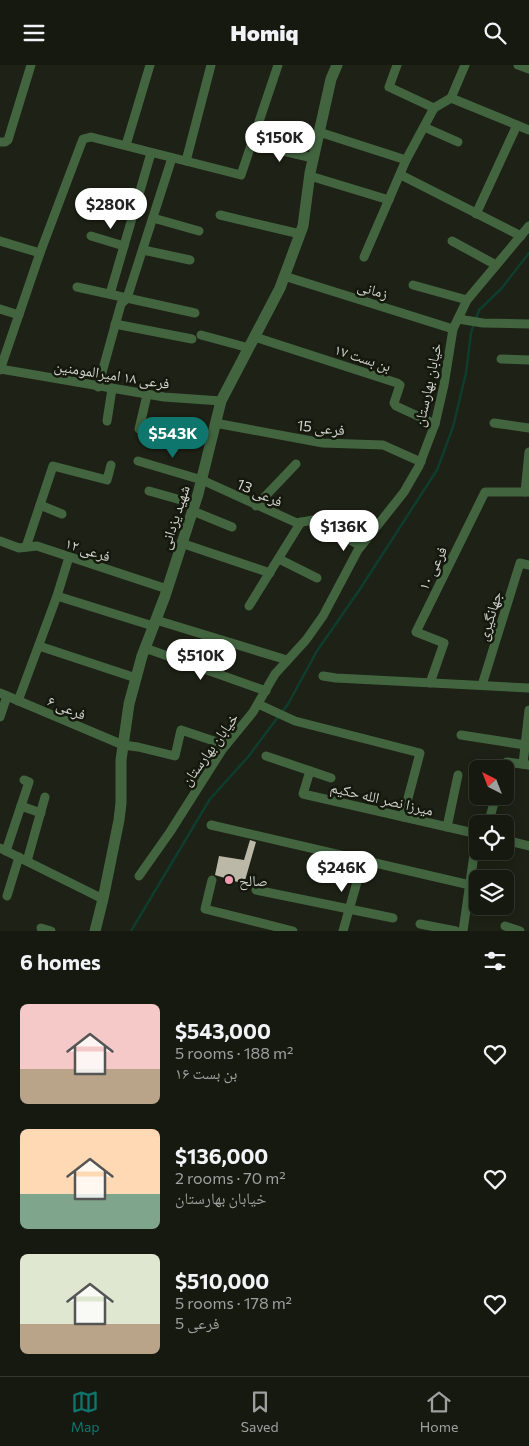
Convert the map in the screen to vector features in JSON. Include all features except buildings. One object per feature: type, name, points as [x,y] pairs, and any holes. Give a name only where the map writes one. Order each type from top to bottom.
[{"type":"street","points":[[0,142],[8,140],[31,65]]},
{"type":"street","points":[[126,145],[150,65]]},
{"type":"street","points":[[186,161],[212,65]]},
{"type":"street","points":[[0,369],[81,142],[91,137],[241,175],[278,65]]},
{"type":"street","name":"شهید یزدانی","points":[[96,929],[121,803],[121,760],[129,704],[136,678],[194,508],[221,401],[255,337],[284,276],[303,226],[313,158],[336,65]]},
{"type":"street","points":[[397,65],[389,87],[434,109]]},
{"type":"street","points":[[364,257],[406,160],[434,109],[451,98],[465,65]]},
{"type":"street","points":[[518,65],[529,69]]},
{"type":"street","points":[[451,98],[529,130]]},
{"type":"street","points":[[476,214],[517,125]]},
{"type":"street","points":[[424,127],[458,142]]},
{"type":"street","points":[[319,131],[406,160]]},
{"type":"street","points":[[252,144],[313,158]]},
{"type":"street","points":[[110,294],[151,153]]},
{"type":"street","points":[[98,387],[121,304],[127,298],[172,158]]},
{"type":"street","points":[[400,175],[521,236]]},
{"type":"street","points":[[310,176],[389,200]]},
{"type":"street","points":[[220,215],[300,234]]},
{"type":"street","points":[[153,218],[199,231]]},
{"type":"street","name":"خیابان بهارستان","points":[[139,876],[226,745],[262,706],[266,691],[275,674],[323,616],[361,547],[404,492],[421,462],[435,424],[444,385],[453,329],[462,320],[467,300],[529,226]]},
{"type":"street","points":[[91,236],[124,247]]},
{"type":"street","points":[[0,241],[40,253]]},
{"type":"street","points":[[452,241],[496,265]]},
{"type":"street","points":[[143,250],[190,260]]},
{"type":"street","name":"زمانی","points":[[284,276],[453,329]]},
{"type":"street","points":[[412,285],[467,300]]},
{"type":"street","points":[[77,287],[195,313]]},
{"type":"street","points":[[0,309],[19,315]]},
{"type":"street","points":[[462,320],[529,324]]},
{"type":"street","points":[[116,325],[197,337],[249,348]]},
{"type":"street","name":"بن بست ۱۷","points":[[255,337],[397,383],[400,385],[394,403],[396,406],[435,424]]},
{"type":"street","points":[[501,359],[529,360]]},
{"type":"street","name":"فرعی ۱۸ امیرالمومنین","points":[[0,369],[147,395],[221,401]]},
{"type":"street","points":[[107,421],[112,389]]},
{"type":"street","points":[[139,429],[147,395]]},
{"type":"street","name":"فرعی 15","points":[[215,423],[323,443],[383,445],[421,462]]},
{"type":"street","points":[[494,423],[529,428]]},
{"type":"street","points":[[527,492],[529,452]]},
{"type":"street","name":"فرعی 13","points":[[138,461],[202,480],[297,523],[313,520],[361,547]]},
{"type":"street","points":[[26,547],[53,466],[107,481],[111,465]]},
{"type":"street","points":[[256,505],[296,465]]},
{"type":"street","points":[[149,491],[194,508],[232,527]]},
{"type":"street","name":"فرعی ۱۰","points":[[430,683],[444,643],[416,632],[480,501],[485,493],[527,492]]},
{"type":"street","points":[[40,505],[62,514]]},
{"type":"street","points":[[249,606],[301,522]]},
{"type":"street","name":"فرعی ۱۲","points":[[0,541],[20,548],[37,546],[167,589]]},
{"type":"street","points":[[182,543],[270,573]]},
{"type":"street","points":[[18,701],[69,557]]},
{"type":"street","points":[[279,559],[316,578]]},
{"type":"street","name":"جهانگیری","points":[[482,685],[520,563],[529,565]]},
{"type":"street","points":[[56,596],[288,660]]},
{"type":"street","points":[[39,646],[136,678]]},
{"type":"street","points":[[145,648],[266,691]]},
{"type":"street","points":[[323,676],[529,688]]},
{"type":"street","points":[[0,717],[4,695]]},
{"type":"street","name":"فرعی ۶","points":[[4,695],[123,745],[175,756],[181,730],[226,745]]},
{"type":"street","points":[[262,706],[314,727],[420,753],[403,817]]},
{"type":"street","points":[[526,764],[525,745],[529,710]]},
{"type":"street","points":[[461,735],[525,745]]},
{"type":"street","points":[[266,757],[330,778]]},
{"type":"street","name":"میرزا نصر الله حکیم","points":[[310,771],[303,794],[469,832]]},
{"type":"street","points":[[447,827],[458,775]]},
{"type":"street","points":[[24,780],[29,782],[3,850],[103,899]]},
{"type":"street","points":[[7,896],[46,797]]},
{"type":"street","points":[[21,806],[41,813]]},
{"type":"street","points":[[211,825],[469,885]]},
{"type":"street","points":[[514,842],[529,846]]},
{"type":"street","points":[[343,931],[363,861]]},
{"type":"street","points":[[212,879],[205,909],[293,931]]},
{"type":"street","points":[[256,890],[393,918]]},
{"type":"street","points":[[463,931],[469,892]]},
{"type":"street","points":[[420,924],[456,931]]},
{"type":"street","points":[[505,927],[520,931]]},
{"type":"street","points":[[41,928],[51,931]]},
{"type":"waterway","points":[[476,319],[479,310],[501,289],[529,253]]},
{"type":"waterway","points":[[282,712],[317,651],[360,589],[437,470],[453,427],[466,373],[471,333],[474,324]]},
{"type":"waterway","points":[[131,931],[210,799],[248,757],[278,717]]},
{"type":"place","name":"صالح","points":[[229,880]]}]
